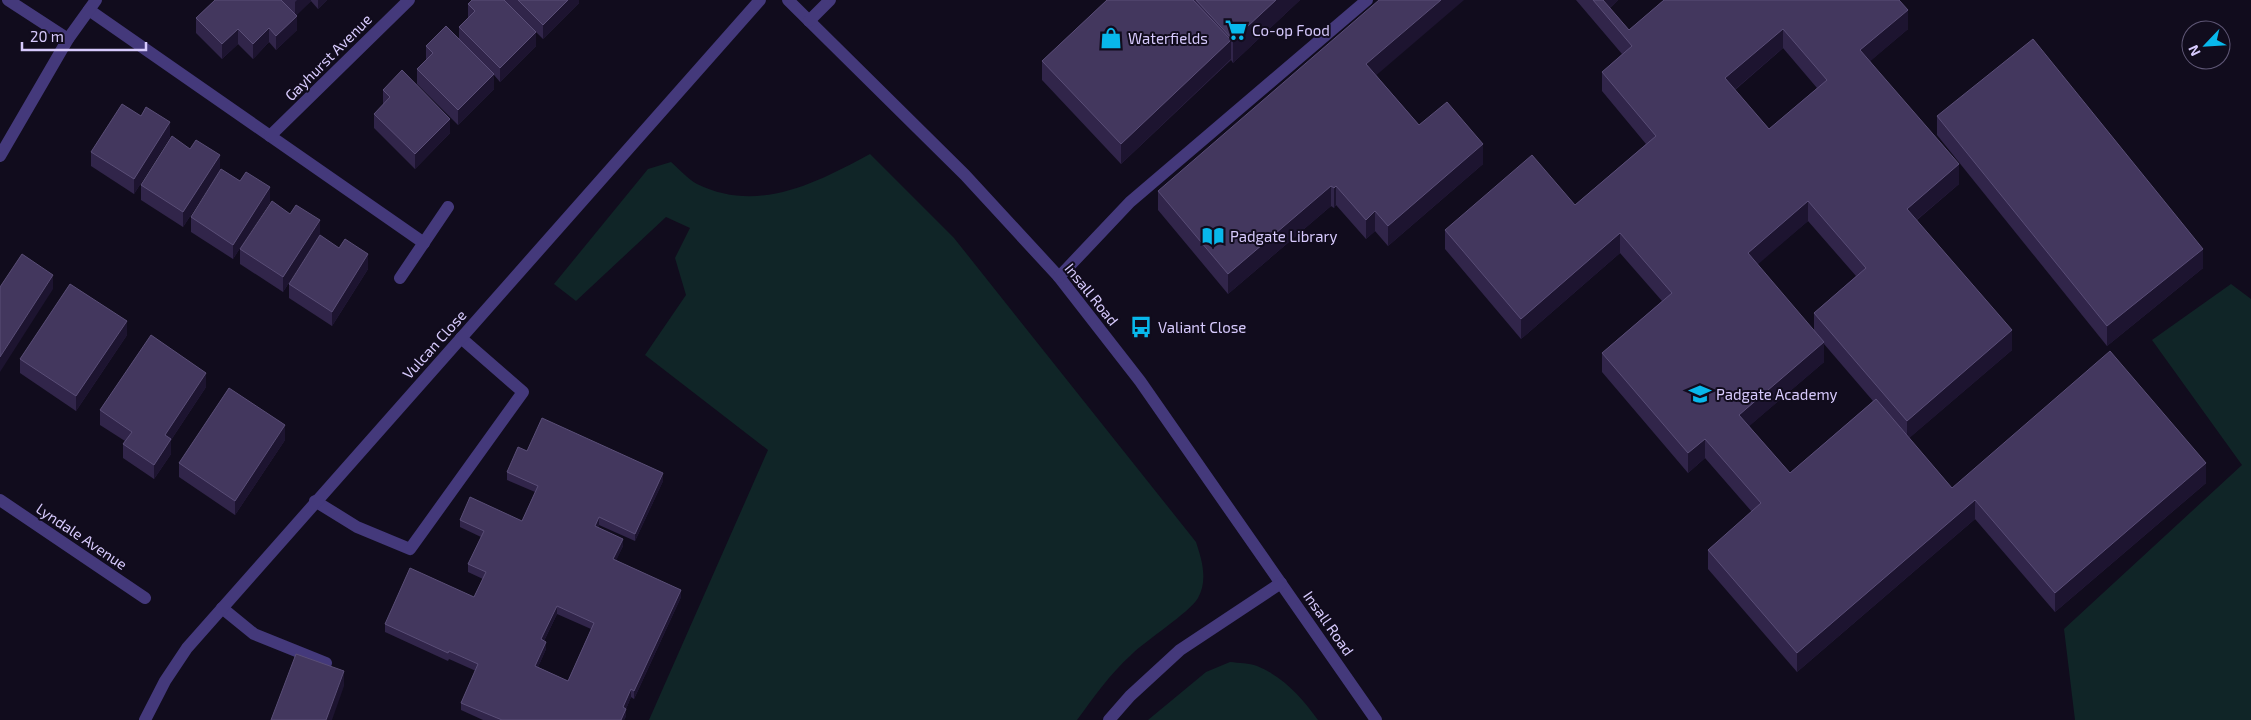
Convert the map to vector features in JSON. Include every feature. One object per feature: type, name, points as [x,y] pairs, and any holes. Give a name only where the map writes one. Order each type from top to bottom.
[{"type":"street","points":[[8,0],[68,39]]},
{"type":"street","name":"Gayhurst Avenue","points":[[270,136],[409,0]]},
{"type":"street","name":"Vulcan Close","points":[[145,720],[165,681],[187,648],[315,500],[760,0]]},
{"type":"street","name":"Insall Road","points":[[788,0],[960,170],[1059,277],[1140,381],[1376,720]]},
{"type":"street","points":[[809,21],[830,0]]},
{"type":"street","points":[[1059,277],[1130,202],[1367,0]]},
{"type":"street","points":[[0,156],[68,39],[93,5],[270,136],[424,243]]},
{"type":"street","points":[[400,278],[448,207]]},
{"type":"street","points":[[315,500],[357,527],[410,549],[523,392],[461,338]]},
{"type":"street","name":"Lyndale Avenue","points":[[0,500],[145,598]]},
{"type":"street","points":[[1109,720],[1130,696],[1180,650],[1282,583]]},
{"type":"street","points":[[222,608],[254,634],[326,663]]},
{"type":"green space","points":[[870,154],[954,238],[1196,542],[1203,570],[1201,591],[1198,598],[1186,611],[1123,662],[1077,720],[649,720],[768,450],[645,355],[686,295],[675,258],[690,228],[666,217],[576,301],[554,284],[648,169],[671,162],[697,184],[720,193],[742,196],[764,195],[808,184]]},
{"type":"green space","points":[[2231,284],[2251,299],[2251,720],[2075,720],[2064,629],[2242,465],[2152,340]]},
{"type":"green space","points":[[1230,662],[1254,665],[1276,676],[1299,696],[1318,720],[1148,720],[1206,672]]},
{"type":"building","points":[[215,0],[281,0],[297,16],[276,36],[269,28],[253,44],[238,29],[222,44],[196,18]]},
{"type":"building","points":[[472,0],[504,0],[536,32],[500,68],[459,27],[475,11],[468,4]]},
{"type":"building","points":[[518,0],[568,0],[543,25]]},
{"type":"building","points":[[1107,0],[1193,0],[1231,40],[1121,144],[1042,61]]},
{"type":"building","points":[[1196,0],[1276,0],[1233,40]]},
{"type":"building","points":[[1379,0],[1441,0],[1366,64],[1419,125],[1447,102],[1483,144],[1388,226],[1375,211],[1366,220],[1336,186],[1334,188],[1331,186],[1228,274],[1158,191]]},
{"type":"building","points":[[1593,0],[1603,0],[1629,30],[1664,0],[1899,0],[1908,10],[1860,50],[1959,164],[1907,209],[2012,330],[1907,421],[1814,313],[1866,268],[1808,201],[1748,253],[1824,342],[1739,415],[1790,473],[1876,399],[1952,488],[2110,351],[2206,463],[2055,593],[1975,500],[1797,653],[1708,550],[1761,503],[1705,439],[1688,453],[1602,353],[1672,293],[1620,233],[1521,319],[1445,230],[1532,155],[1575,205],[1656,136],[1602,72],[1632,46]],"holes":[[[1783,29],[1827,80],[1769,129],[1725,78]]]},
{"type":"building","points":[[446,26],[494,74],[458,110],[417,69],[433,53],[426,46]]},
{"type":"building","points":[[2033,39],[2203,249],[2107,326],[1937,116]]},
{"type":"building","points":[[402,70],[450,119],[415,154],[374,114],[390,97],[383,90]]},
{"type":"building","points":[[122,104],[141,116],[146,107],[170,122],[134,179],[91,152]]},
{"type":"building","points":[[172,136],[190,149],[196,140],[220,155],[183,212],[141,185]]},
{"type":"building","points":[[221,169],[240,181],[246,172],[270,187],[233,245],[191,217]]},
{"type":"building","points":[[272,201],[290,214],[296,205],[320,220],[283,277],[240,249]]},
{"type":"building","points":[[320,235],[339,248],[345,239],[368,254],[332,312],[289,284]]},
{"type":"building","points":[[22,254],[53,275],[0,357],[0,287]]},
{"type":"building","points":[[70,284],[127,321],[76,396],[20,359]]},
{"type":"building","points":[[151,335],[206,373],[165,435],[171,439],[154,465],[123,444],[132,432],[100,410]]},
{"type":"building","points":[[229,388],[285,425],[235,501],[179,463]]},
{"type":"building","points":[[542,418],[663,473],[635,534],[599,517],[595,526],[623,539],[613,559],[681,590],[634,691],[631,689],[623,707],[626,709],[621,720],[502,720],[461,703],[478,664],[449,651],[448,653],[385,624],[410,568],[474,597],[486,572],[468,564],[484,531],[460,520],[470,497],[522,521],[538,486],[507,472],[518,447],[527,451]],"holes":[[[557,606],[594,623],[568,681],[535,666],[546,642],[541,639]]]},
{"type":"building","points":[[296,654],[344,671],[326,720],[271,720]]},
{"type":"place","name":"Co-op Food","points":[[1236,30]]},
{"type":"place","name":"Waterfields","points":[[1111,38]]},
{"type":"place","name":"Padgate Library","points":[[1213,236]]},
{"type":"place","name":"Valiant Close","points":[[1141,327]]},
{"type":"place","name":"Padgate Academy","points":[[1700,394]]}]
